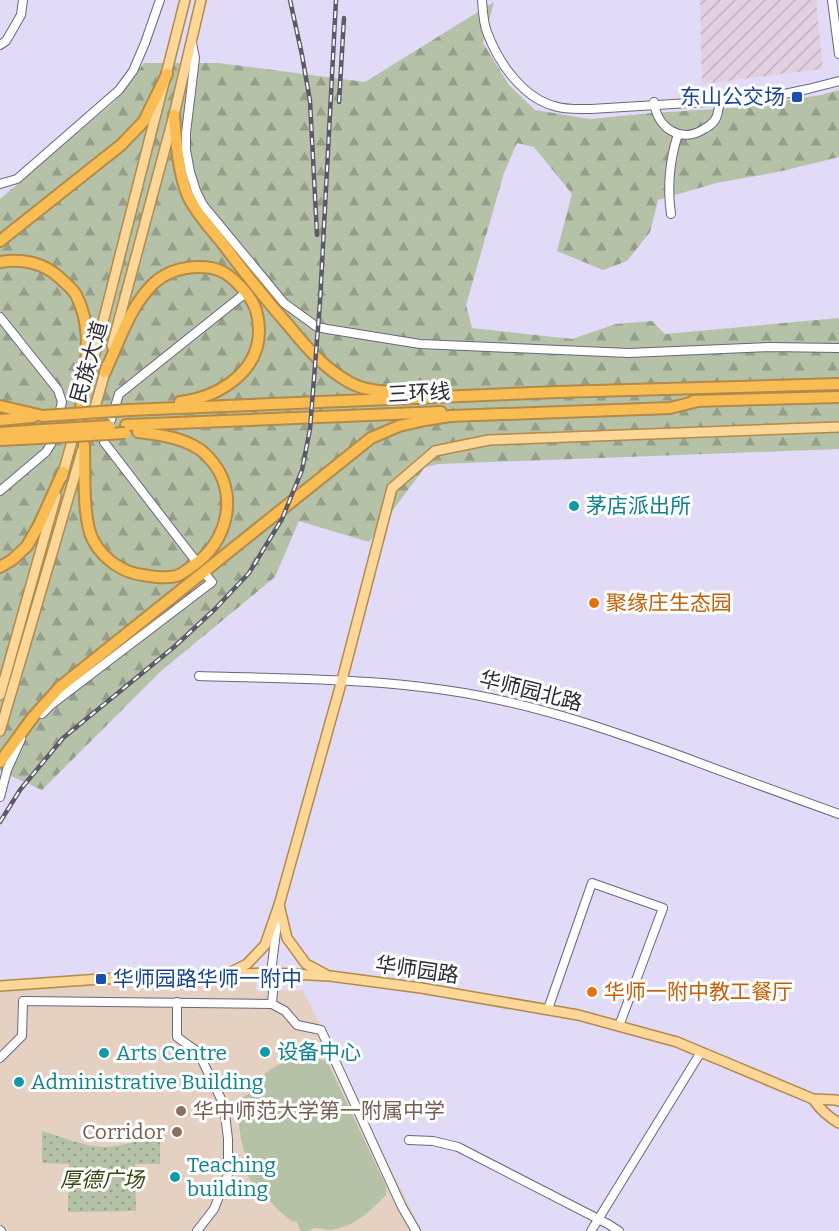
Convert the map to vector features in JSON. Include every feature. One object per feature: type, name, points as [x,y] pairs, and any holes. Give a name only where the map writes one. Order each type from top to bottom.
[{"type":"highway","points":[[0,241],[121,145],[144,121],[167,74]]},
{"type":"highway","points":[[174,115],[183,181],[189,197],[217,237],[279,315],[304,345],[331,370],[349,383],[390,392],[557,392]]},
{"type":"highway","points":[[0,262],[27,261],[52,270],[75,293],[85,318],[87,343],[81,410]]},
{"type":"highway","points":[[105,372],[134,309],[146,292],[162,276],[187,267],[212,267],[231,276],[248,294],[258,314],[259,340],[252,362],[238,377],[224,388],[192,401],[129,410]]},
{"type":"highway","name":"三环线","points":[[0,420],[129,410],[557,392],[839,384]]},
{"type":"highway","name":"三环线","points":[[0,433],[40,434],[698,401],[839,397]]},
{"type":"highway","points":[[138,432],[275,423],[670,408],[698,401]]},
{"type":"highway","points":[[0,406],[43,416]]},
{"type":"highway","points":[[0,762],[33,717],[60,687],[371,438],[399,426],[450,416]]},
{"type":"highway","points":[[84,446],[86,514],[92,539],[100,551],[120,569],[133,574],[157,577],[178,575],[200,562],[213,548],[226,523],[228,501],[224,483],[218,467],[200,449],[170,436],[126,429]]},
{"type":"highway","points":[[4,441],[40,434]]},
{"type":"highway","points":[[0,567],[12,560],[27,546],[63,472]]},
{"type":"main road","name":"民族大道","points":[[0,695],[81,410],[185,0]]},
{"type":"main road","name":"民族大道","points":[[0,731],[105,372],[174,115],[201,0]]},
{"type":"main road","points":[[227,974],[248,964],[265,945],[279,905],[342,680],[392,488],[435,451],[489,440],[839,427]]},
{"type":"main road","points":[[279,905],[287,938],[306,964],[330,976]]},
{"type":"main road","name":"华师园路","points":[[0,986],[271,973],[330,976],[422,988],[578,1015],[677,1042],[813,1099]]},
{"type":"main road","points":[[813,1099],[839,1101]]},
{"type":"main road","points":[[813,1099],[820,1109],[839,1123]]},
{"type":"street","points":[[0,45],[6,41],[21,15],[23,0]]},
{"type":"street","points":[[0,184],[17,179],[119,90],[133,71],[160,0]]},
{"type":"street","points":[[485,0],[491,29],[512,70],[538,94],[555,102],[573,105],[770,97],[839,81]]},
{"type":"street","points":[[834,0],[839,17]]},
{"type":"street","points":[[834,0],[839,54]]},
{"type":"street","points":[[191,42],[195,58],[186,150],[196,191],[203,205],[260,280],[284,303],[317,327],[420,344],[629,353],[768,347],[839,348]]},
{"type":"street","points":[[720,99],[807,85],[839,77]]},
{"type":"street","points":[[654,103],[658,116],[672,132],[692,135],[708,127],[715,120],[720,99]]},
{"type":"street","points":[[671,214],[670,159],[678,134]]},
{"type":"street","points":[[195,560],[104,442],[119,394],[243,295]]},
{"type":"street","points":[[0,317],[51,379],[62,402],[51,444],[46,452],[0,491]]},
{"type":"street","points":[[0,797],[7,770],[20,741],[38,718],[52,704],[212,582],[207,576]]},
{"type":"street","name":"华师园北路","points":[[200,676],[342,680],[436,689],[488,697],[547,711],[610,731],[839,814]]},
{"type":"street","points":[[548,1009],[592,884],[663,908],[619,1026]]},
{"type":"street","points":[[273,1004],[271,973],[279,905]]},
{"type":"street","points":[[0,1058],[22,1036],[23,1001],[273,1004],[285,1011],[297,1024],[321,1030],[402,1207],[416,1231]]},
{"type":"street","points":[[177,1002],[177,1037],[198,1052],[224,1106],[228,1138],[228,1174],[214,1209],[197,1231]]},
{"type":"street","points":[[591,1231],[701,1052]]},
{"type":"street","points":[[409,1140],[434,1141],[458,1147],[619,1231]]},
{"type":"shaded area","points":[[700,0],[816,0],[823,69],[702,84]]},
{"type":"shaded area","name":"华中师范大学第一附属中学","points":[[256,979],[256,991],[303,990],[422,1231],[0,1231],[0,991],[123,983]]},
{"type":"green space","points":[[494,2],[483,43],[509,85],[535,110],[590,119],[733,108],[821,95],[839,90],[839,157],[778,172],[716,183],[658,200],[650,232],[627,261],[603,270],[557,251],[572,194],[534,147],[517,143],[504,173],[466,305],[472,328],[572,339],[616,324],[652,321],[665,334],[839,318],[839,449],[439,464],[425,467],[369,542],[299,521],[275,577],[161,671],[42,790],[0,771],[0,199],[115,101],[144,63],[219,63],[365,82]]},
{"type":"green space","points":[[296,1058],[315,1058],[327,1061],[386,1186],[386,1195],[365,1215],[349,1225],[332,1230],[315,1228],[301,1231],[296,1221],[293,1222],[270,1202],[259,1187],[254,1189],[243,1164],[247,1161],[239,1126],[239,1110],[242,1108],[239,1099],[250,1093],[257,1080],[271,1069]]},
{"type":"green space","name":"厚德广场","points":[[42,1131],[80,1143],[103,1147],[125,1144],[160,1134],[160,1164],[135,1164],[136,1211],[68,1212],[69,1164],[42,1163]]},
{"type":"railway","points":[[290,0],[310,101],[317,235]]},
{"type":"railway","points":[[0,822],[20,790],[63,738],[174,647],[249,573],[282,519],[302,470],[310,429],[320,302],[336,0]]},
{"type":"railway","points":[[339,102],[344,18]]},
{"type":"place","name":"东山公交场","points":[[797,97]]},
{"type":"place","name":"茅店派出所","points":[[574,506]]},
{"type":"place","name":"聚缘庄生态园","points":[[594,603]]},
{"type":"place","name":"华师园路华师一附中","points":[[101,979]]},
{"type":"place","name":"华师一附中教工餐厅","points":[[592,992]]},
{"type":"place","name":"设备中心","points":[[265,1052]]},
{"type":"place","name":"Arts Centre","points":[[104,1053]]},
{"type":"place","name":"Administrative Building","points":[[19,1082]]},
{"type":"place","name":"华中师范大学第一附属中学","points":[[181,1111]]},
{"type":"place","name":"Corridor","points":[[177,1132]]},
{"type":"place","name":"Teaching building","points":[[175,1177]]}]
